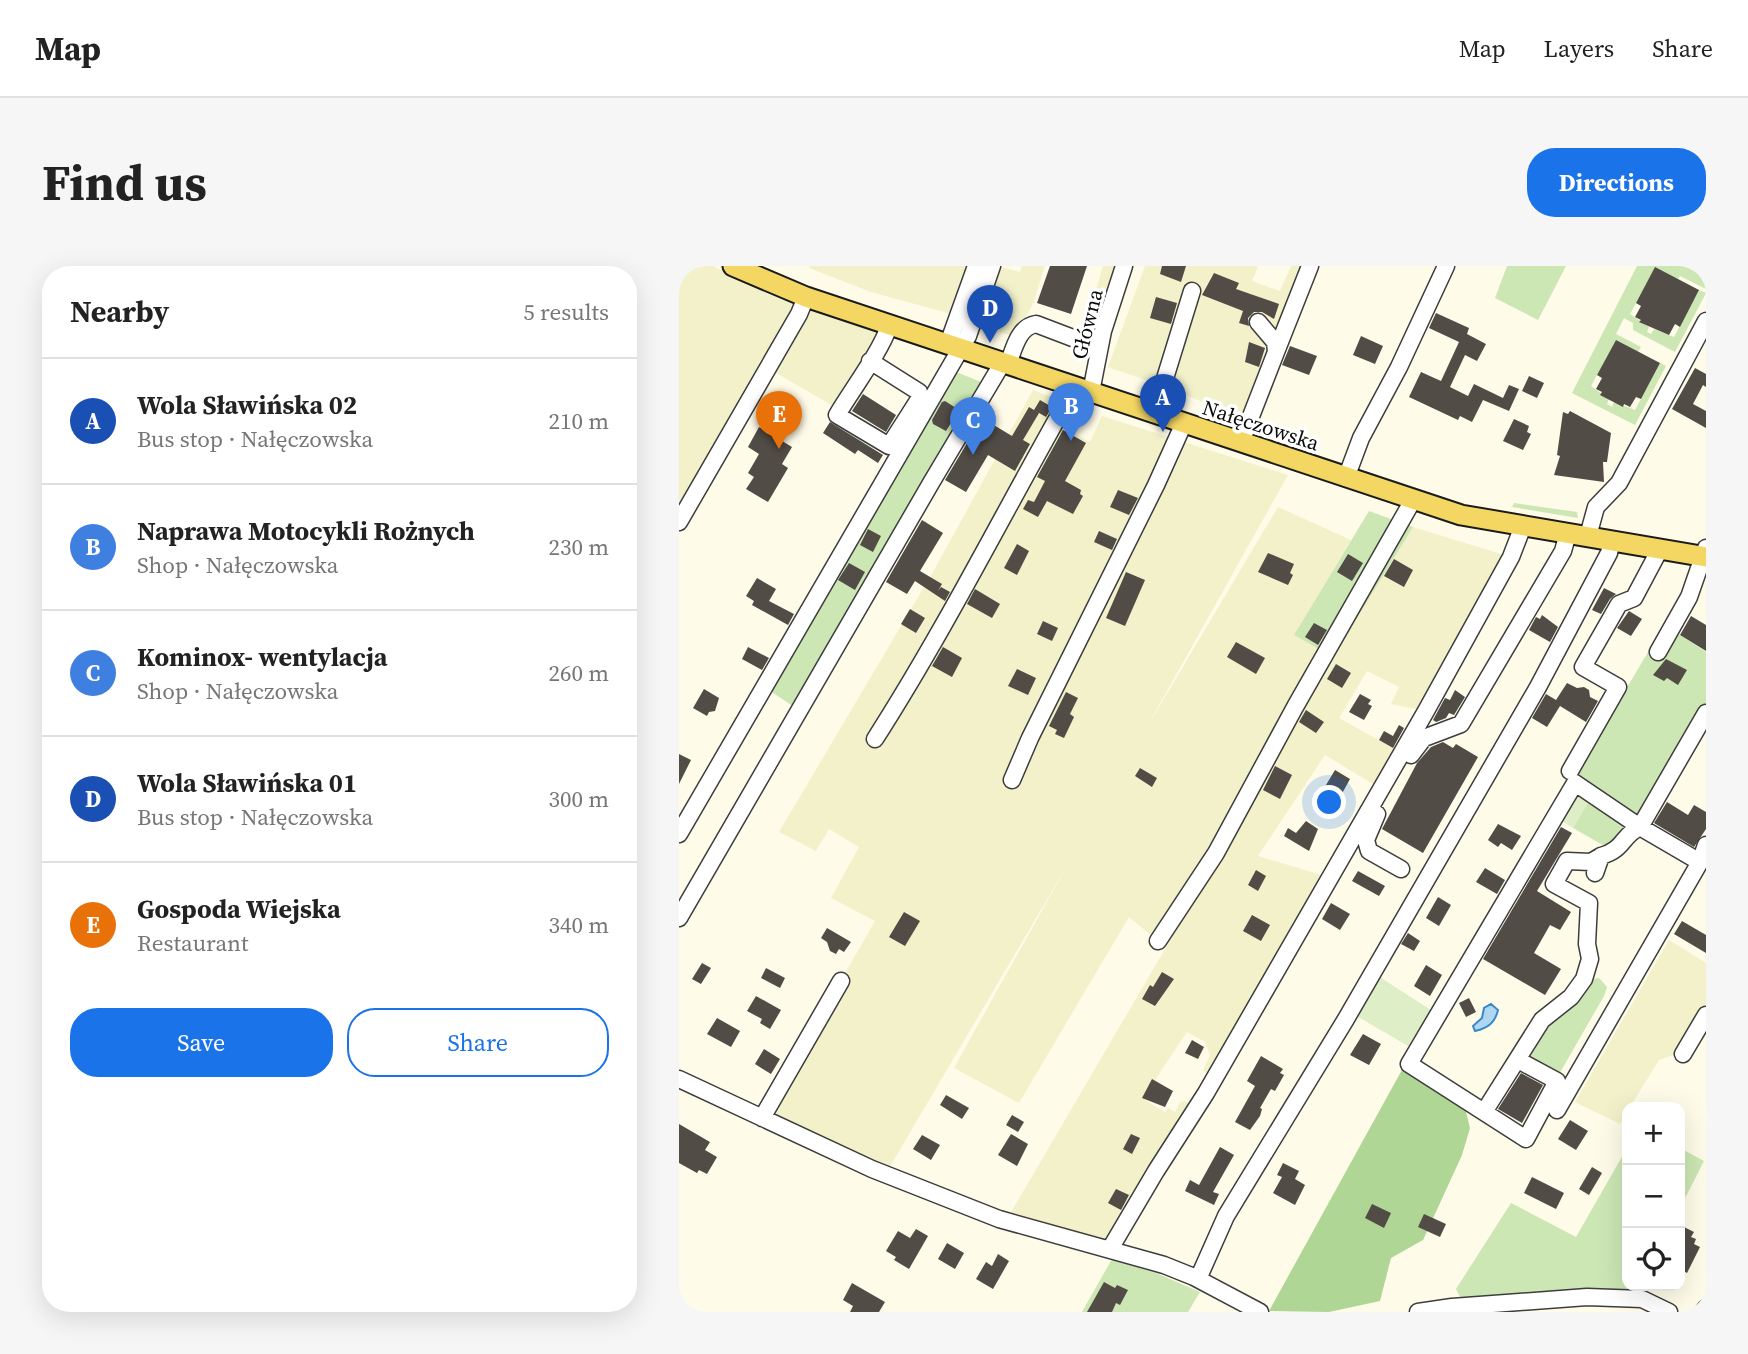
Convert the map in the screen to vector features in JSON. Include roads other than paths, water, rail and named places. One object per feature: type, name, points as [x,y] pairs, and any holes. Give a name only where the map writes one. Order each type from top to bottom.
[{"type":"main road","name":"Nałęczowska","points":[[733,266],[806,297],[1469,517],[1705,554]]},
{"type":"street","points":[[679,834],[954,346],[976,266]]},
{"type":"street","points":[[954,346],[968,336],[992,266]]},
{"type":"street","name":"Główna","points":[[875,739],[946,622],[998,524],[1083,390],[1124,266]]},
{"type":"street","points":[[1241,442],[1310,266]]},
{"type":"street","points":[[1346,478],[1361,438],[1399,367],[1446,266]]},
{"type":"street","points":[[1154,414],[1192,291]]},
{"type":"street","points":[[679,522],[799,314],[806,297]]},
{"type":"street","points":[[1588,536],[1595,507],[1619,483],[1706,321]]},
{"type":"street","points":[[1258,322],[1275,342],[1276,352]]},
{"type":"street","points":[[870,361],[919,392],[919,399],[889,446],[837,415],[870,361],[884,340],[890,324]]},
{"type":"street","points":[[679,918],[931,483],[1006,363],[1021,333],[1028,325],[1046,326],[1099,348]]},
{"type":"street","points":[[1012,780],[1030,737],[1184,424]]},
{"type":"street","points":[[1158,941],[1216,853],[1295,707],[1413,500]]},
{"type":"street","points":[[1110,1249],[1206,1093],[1426,711],[1511,557],[1523,526]]},
{"type":"street","points":[[1401,869],[1369,851],[1366,840],[1372,824],[1424,738],[1461,723],[1563,551],[1568,533]]},
{"type":"street","points":[[1198,1279],[1226,1216],[1346,1019],[1538,687],[1609,553],[1612,540]]},
{"type":"street","points":[[1570,771],[1618,687],[1583,667],[1619,604],[1634,598],[1660,548]]},
{"type":"street","points":[[1658,652],[1692,588],[1705,554]]},
{"type":"street","points":[[1483,1112],[1542,1020],[1571,997],[1584,979],[1590,959],[1587,944],[1589,903],[1554,884],[1567,861],[1591,862],[1616,852],[1631,831],[1640,827],[1706,713]]},
{"type":"street","points":[[1518,1060],[1557,1081],[1527,1139],[1409,1064],[1575,783],[1640,827],[1696,860]]},
{"type":"street","points":[[1557,1110],[1706,845]]},
{"type":"street","points":[[1595,873],[1601,856]]},
{"type":"street","points":[[1675,886],[1696,860]]},
{"type":"street","points":[[762,1118],[841,981]]},
{"type":"street","points":[[1683,1054],[1706,1015]]},
{"type":"street","points":[[679,1079],[872,1169],[999,1219],[1110,1249],[1198,1279],[1260,1312]]},
{"type":"street","points":[[1419,1312],[1587,1297],[1642,1299],[1668,1312]]},
{"type":"water","points":[[1491,1004],[1498,1010],[1493,1022],[1475,1031],[1473,1026],[1482,1018],[1484,1008]]},
{"type":"place","name":"Wola Sławińska 01","points":[[990,343]]},
{"type":"place","name":"Wola Sławińska 02","points":[[1163,432]]},
{"type":"place","name":"Naprawa Motocykli Rożnych","points":[[1071,441]]},
{"type":"place","name":"Gospoda Wiejska","points":[[779,449]]},
{"type":"place","name":"Kominox- wentylacja","points":[[973,455]]}]
